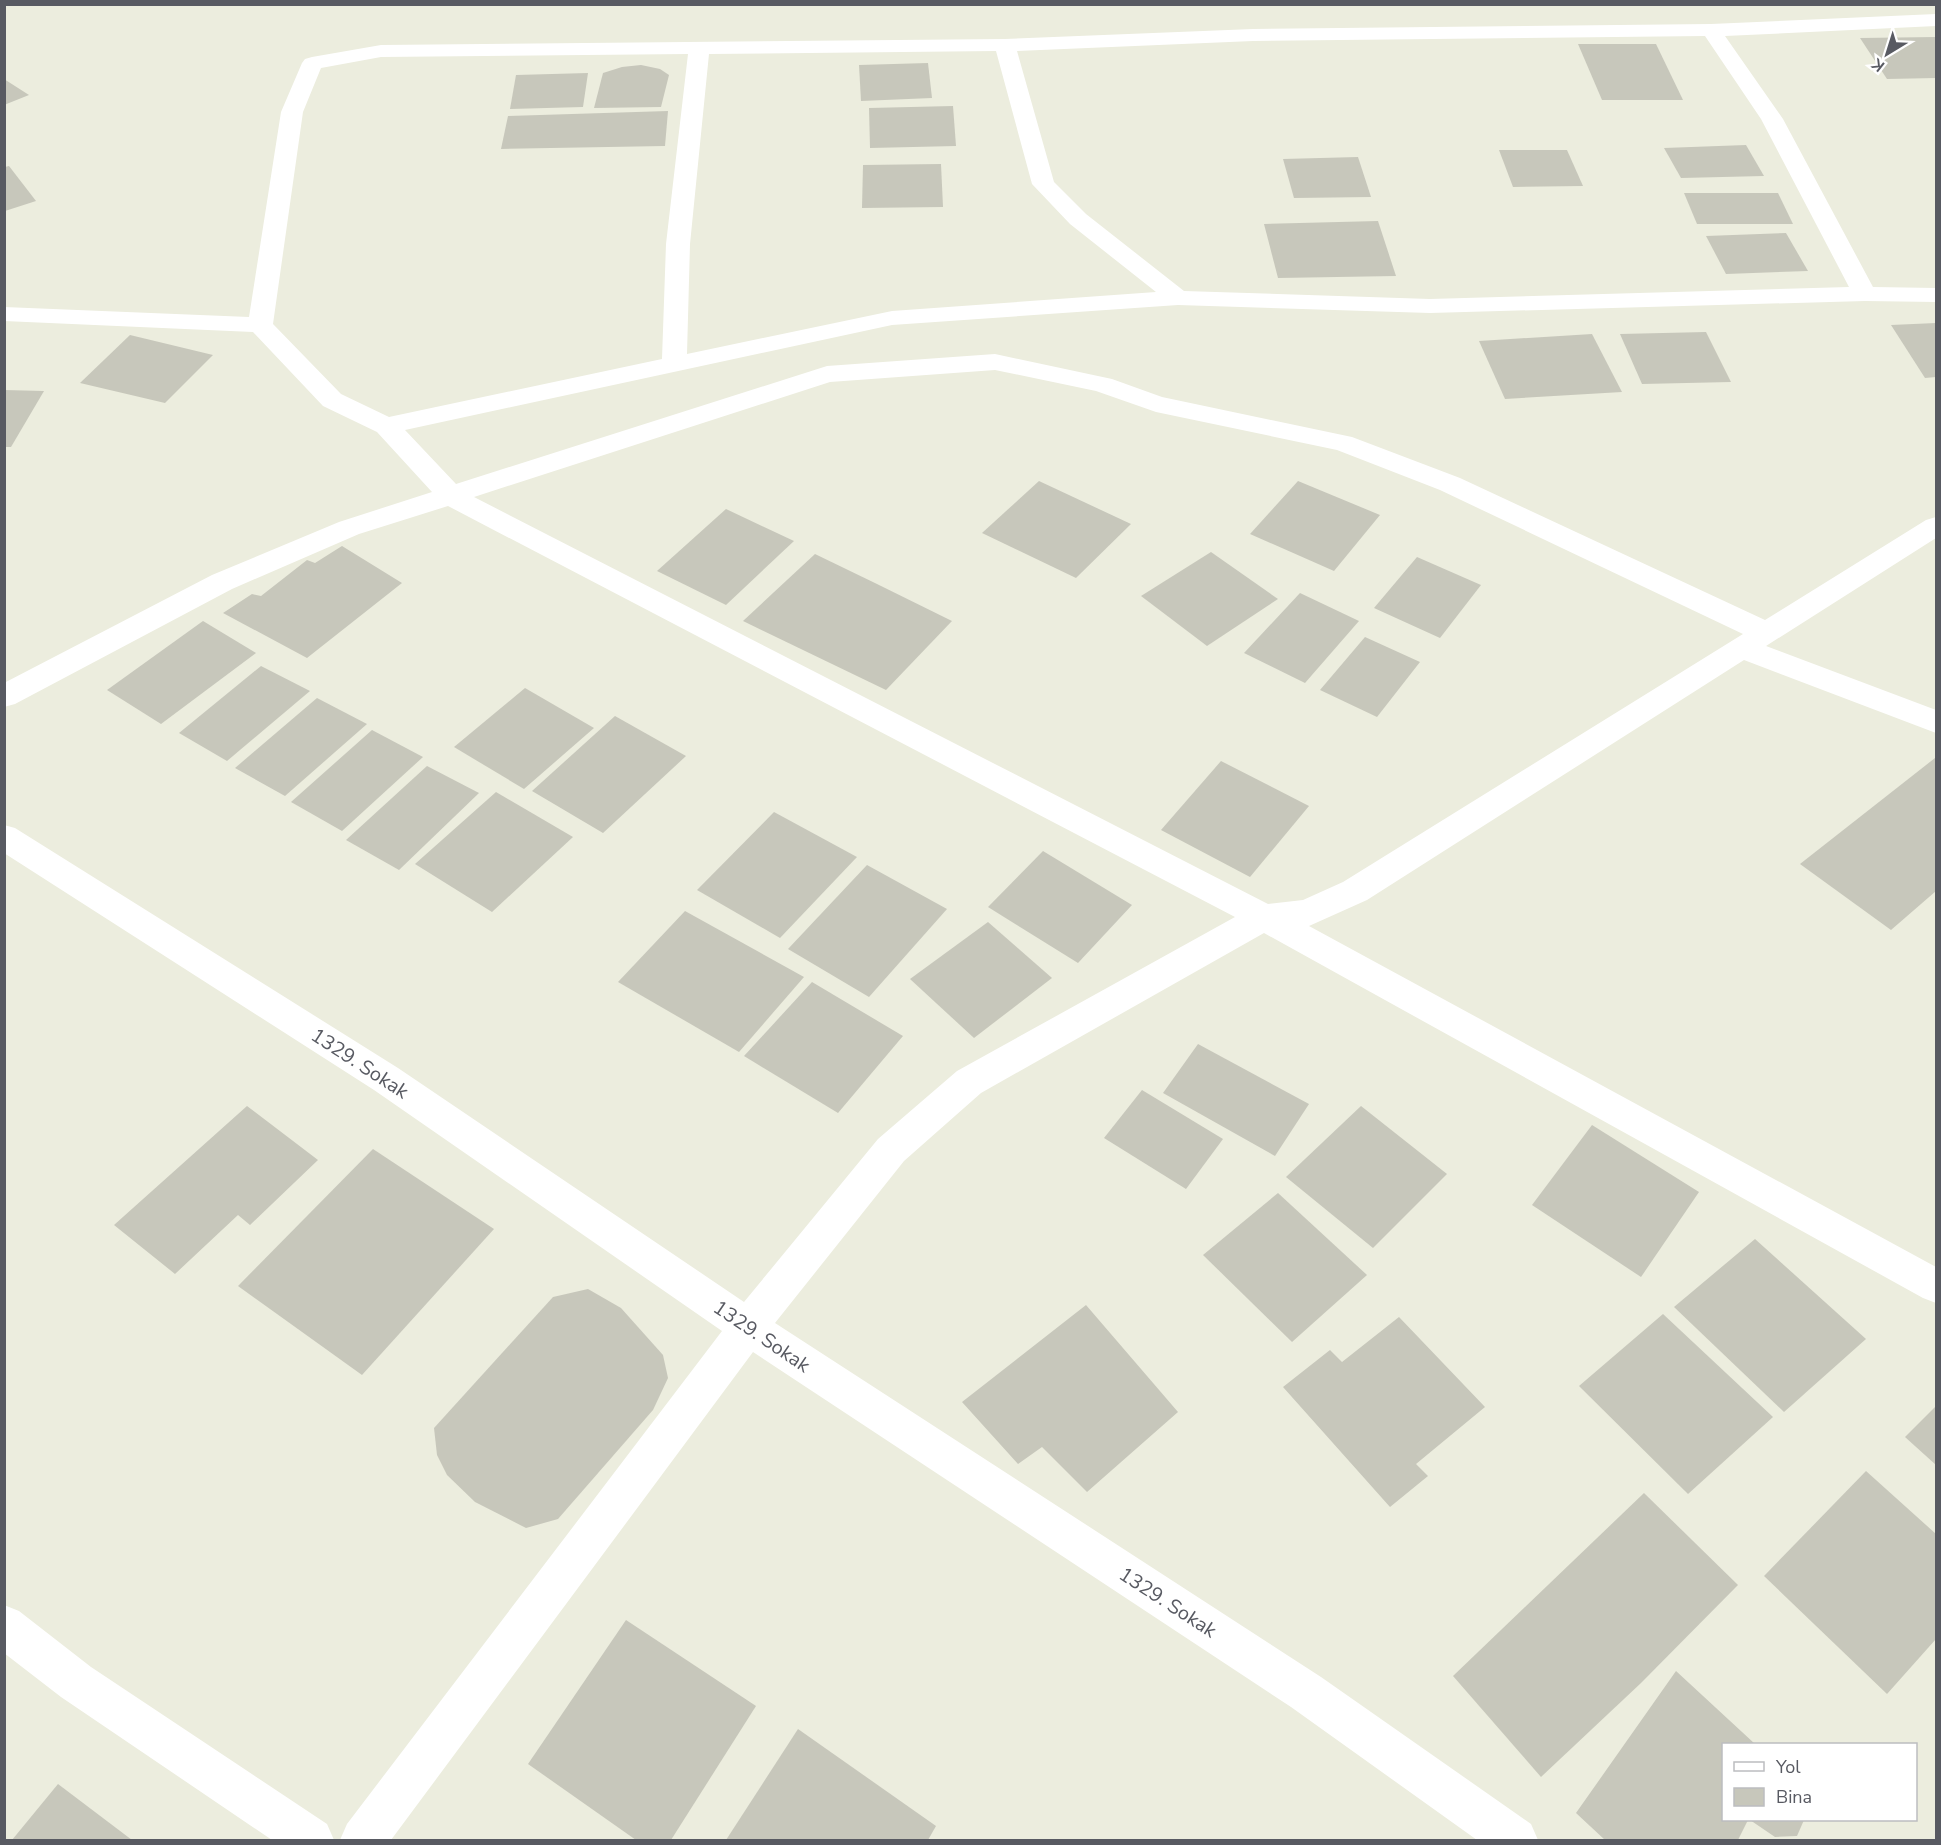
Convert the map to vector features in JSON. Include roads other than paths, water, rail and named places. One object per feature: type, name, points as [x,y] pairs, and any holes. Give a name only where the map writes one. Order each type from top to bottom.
[{"type":"street","points":[[260,325],[292,112],[312,63],[381,51],[1005,45],[1253,35],[1711,30],[1936,20]]},
{"type":"street","points":[[1711,30],[1772,119],[1865,294]]},
{"type":"street","points":[[1005,45],[1043,184],[1077,219],[1178,298]]},
{"type":"street","points":[[674,364],[678,244],[699,48]]},
{"type":"street","points":[[386,426],[892,318],[1178,298],[1430,306],[1865,294],[1936,295]]},
{"type":"street","points":[[4,314],[260,325],[332,400],[386,426],[451,496],[1264,917],[1936,1286]]},
{"type":"street","points":[[4,696],[222,582],[349,528],[827,374],[995,362],[1103,386],[1156,404],[1343,442],[1450,484],[1754,640],[1936,722]]},
{"type":"street","points":[[363,1840],[748,1328],[891,1149],[969,1082],[1264,917],[1307,913],[1355,891],[1936,526]]},
{"type":"street","name":"1329. Sokak","points":[[4,837],[386,1079],[748,1328],[1306,1692],[1515,1840]]},
{"type":"street","points":[[4,1626],[76,1682],[310,1840]]}]
